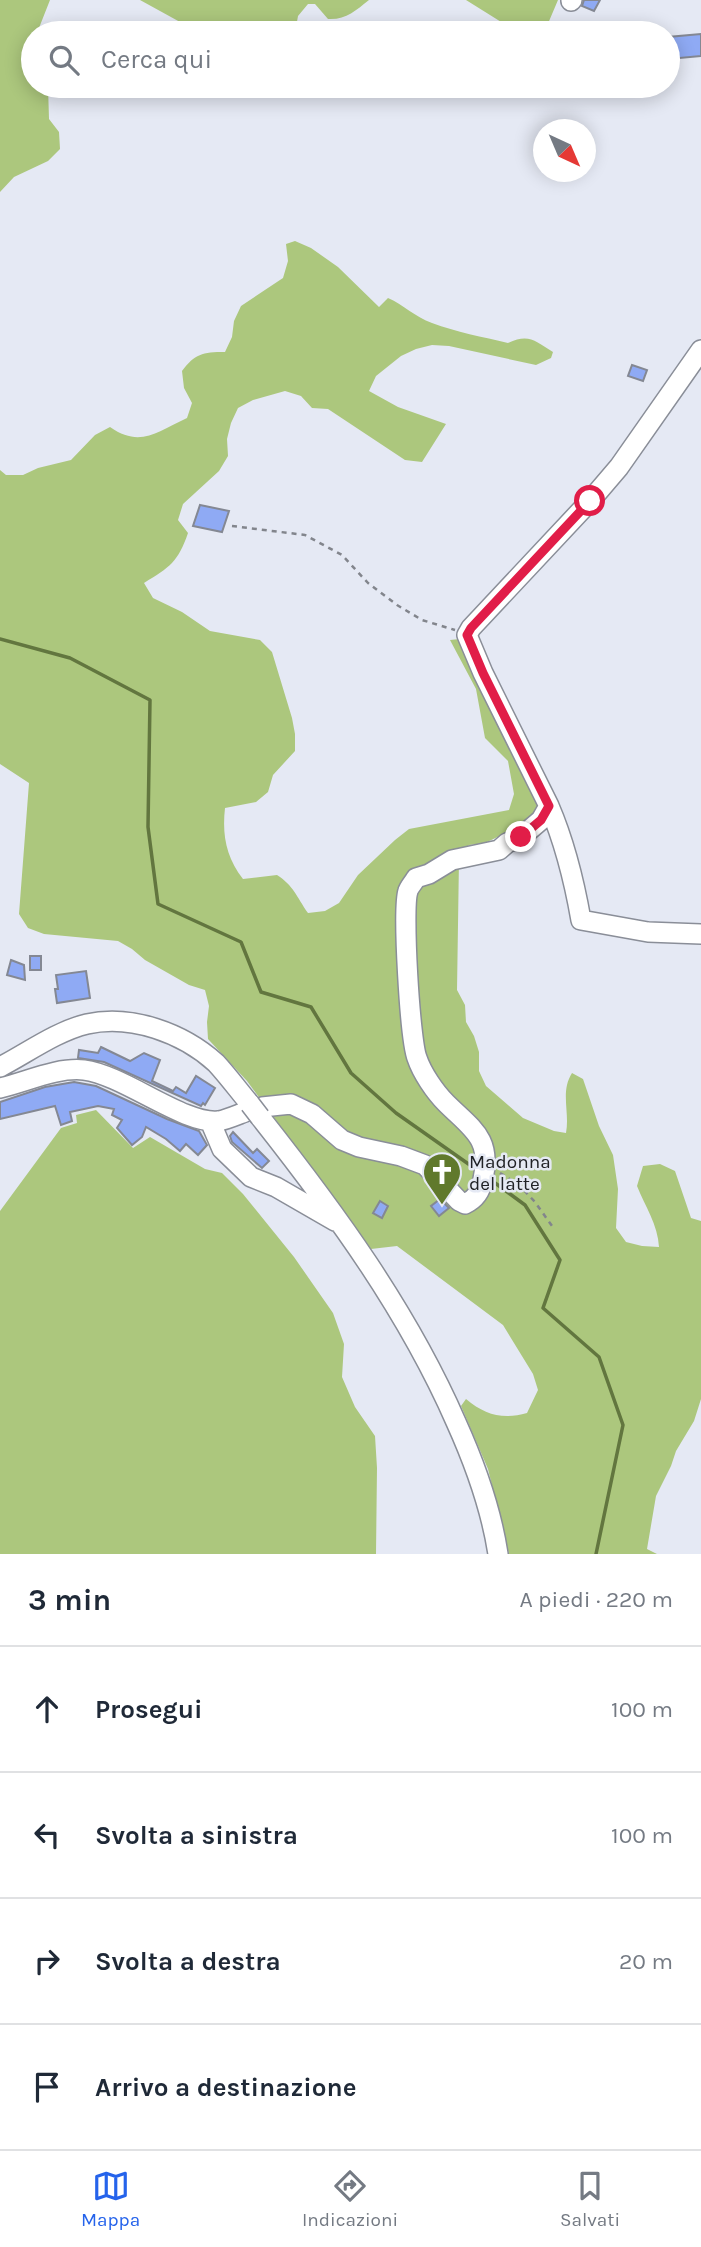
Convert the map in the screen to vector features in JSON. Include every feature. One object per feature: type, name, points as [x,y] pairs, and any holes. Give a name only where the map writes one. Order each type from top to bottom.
[{"type":"street","points":[[701,350],[619,467],[467,635],[563,838],[574,878],[581,920],[648,932],[701,934]]},
{"type":"street","points":[[0,1088],[61,1071],[83,1070],[103,1075],[200,1119],[210,1121],[291,1104],[312,1114],[342,1140],[425,1165],[465,1204],[479,1193],[486,1163],[484,1147],[467,1121],[444,1102],[416,1057],[407,945],[407,892],[416,878],[429,874],[452,860],[499,850],[521,837],[541,820],[549,806]]},
{"type":"street","points":[[0,1067],[85,1024],[106,1021],[129,1022],[167,1032],[199,1050],[216,1064],[342,1225],[404,1318],[440,1385],[474,1462],[496,1538],[498,1554]]},
{"type":"street","points":[[210,1121],[222,1149],[251,1177],[276,1186],[342,1225]]},
{"type":"path","points":[[232,526],[305,535],[342,555],[368,583],[422,620],[467,635]]},
{"type":"path","points":[[486,1163],[493,1165],[501,1174],[519,1185],[552,1226]]},
{"type":"green space","points":[[0,0],[50,0],[42,21],[21,21],[21,98],[48,98],[49,119],[59,132],[60,149],[48,161],[14,177],[0,192]]},
{"type":"green space","points":[[140,0],[369,0],[350,14],[334,19],[328,19],[315,4],[308,4],[297,21],[178,21]]},
{"type":"green space","points":[[466,0],[558,0],[549,21],[500,21]]},
{"type":"green space","points":[[295,241],[311,248],[338,267],[379,307],[388,298],[426,320],[450,329],[508,343],[521,339],[532,340],[553,352],[551,358],[536,365],[449,346],[432,345],[401,356],[376,376],[369,391],[398,407],[446,424],[422,462],[405,460],[328,409],[312,408],[301,396],[285,391],[253,400],[238,408],[227,439],[228,456],[219,471],[183,504],[178,520],[188,533],[181,551],[167,568],[144,583],[153,598],[182,612],[210,631],[260,640],[272,652],[292,718],[295,751],[273,775],[268,792],[256,802],[225,808],[225,837],[229,854],[243,879],[277,875],[291,887],[308,913],[325,911],[339,903],[358,875],[409,829],[509,810],[514,794],[508,761],[485,738],[476,689],[450,640],[460,639],[541,805],[533,820],[485,843],[469,845],[459,859],[457,990],[465,1005],[466,1022],[479,1052],[479,1071],[486,1086],[523,1118],[566,1133],[568,1080],[572,1073],[583,1079],[599,1126],[613,1155],[618,1189],[616,1228],[626,1242],[659,1247],[654,1223],[637,1186],[643,1166],[660,1164],[675,1171],[691,1218],[701,1221],[701,1399],[694,1421],[676,1451],[656,1496],[647,1549],[657,1554],[509,1554],[488,1469],[461,1406],[466,1399],[495,1415],[527,1413],[538,1390],[533,1374],[503,1325],[397,1246],[371,1249],[247,1081],[208,1039],[209,1006],[205,990],[189,985],[118,941],[44,934],[28,928],[19,914],[29,783],[0,764],[0,470],[6,475],[23,475],[38,468],[71,460],[95,435],[110,427],[130,436],[140,437],[157,433],[187,418],[192,403],[184,388],[182,371],[200,355],[225,352],[241,306],[283,278],[288,261],[286,244]]},
{"type":"green space","points":[[96,1110],[133,1148],[150,1137],[205,1169],[222,1173],[243,1194],[294,1257],[333,1313],[344,1344],[342,1377],[355,1407],[375,1436],[376,1554],[0,1554],[0,1211],[61,1128],[77,1123],[76,1115]]},
{"type":"building","points":[[584,0],[600,0],[594,11],[582,6]]},
{"type":"building","points":[[701,34],[701,56],[680,58],[680,36]]},
{"type":"building","points":[[632,365],[647,370],[643,381],[628,376]]},
{"type":"building","points":[[200,505],[229,511],[222,532],[193,526]]},
{"type":"building","points":[[30,956],[41,956],[41,970],[30,970]]},
{"type":"building","points":[[11,960],[24,965],[25,980],[7,975]]},
{"type":"building","points":[[86,971],[90,998],[57,1003],[56,975]]},
{"type":"building","points":[[101,1047],[130,1061],[144,1053],[160,1060],[152,1081],[173,1091],[176,1087],[186,1093],[196,1076],[215,1088],[205,1105],[203,1103],[201,1106],[104,1062],[78,1058],[79,1050],[98,1053]]},
{"type":"building","points":[[74,1082],[96,1086],[199,1131],[207,1145],[198,1155],[186,1144],[180,1151],[146,1127],[142,1137],[132,1145],[117,1128],[122,1120],[112,1115],[114,1109],[98,1106],[70,1112],[72,1121],[61,1125],[55,1106],[0,1119],[0,1102],[45,1087]]},
{"type":"building","points":[[233,1132],[253,1153],[257,1149],[269,1161],[262,1168],[232,1142],[230,1136]]},
{"type":"building","name":"Madonna del latte","points":[[440,1199],[449,1208],[439,1216],[431,1206]]},
{"type":"building","points":[[380,1201],[388,1206],[382,1218],[373,1213]]},
{"type":"waterway","points":[[0,639],[70,658],[150,700],[148,827],[158,904],[241,942],[261,992],[311,1007],[351,1073],[396,1113],[477,1170]]},
{"type":"waterway","points":[[491,1180],[525,1205],[560,1260],[543,1308],[599,1357],[623,1425],[596,1554]]},
{"type":"place","name":"Madonna del latte","points":[[442,1206]]},
{"type":"route","points":[[521,837],[541,820],[549,806],[467,635],[590,501]]}]
